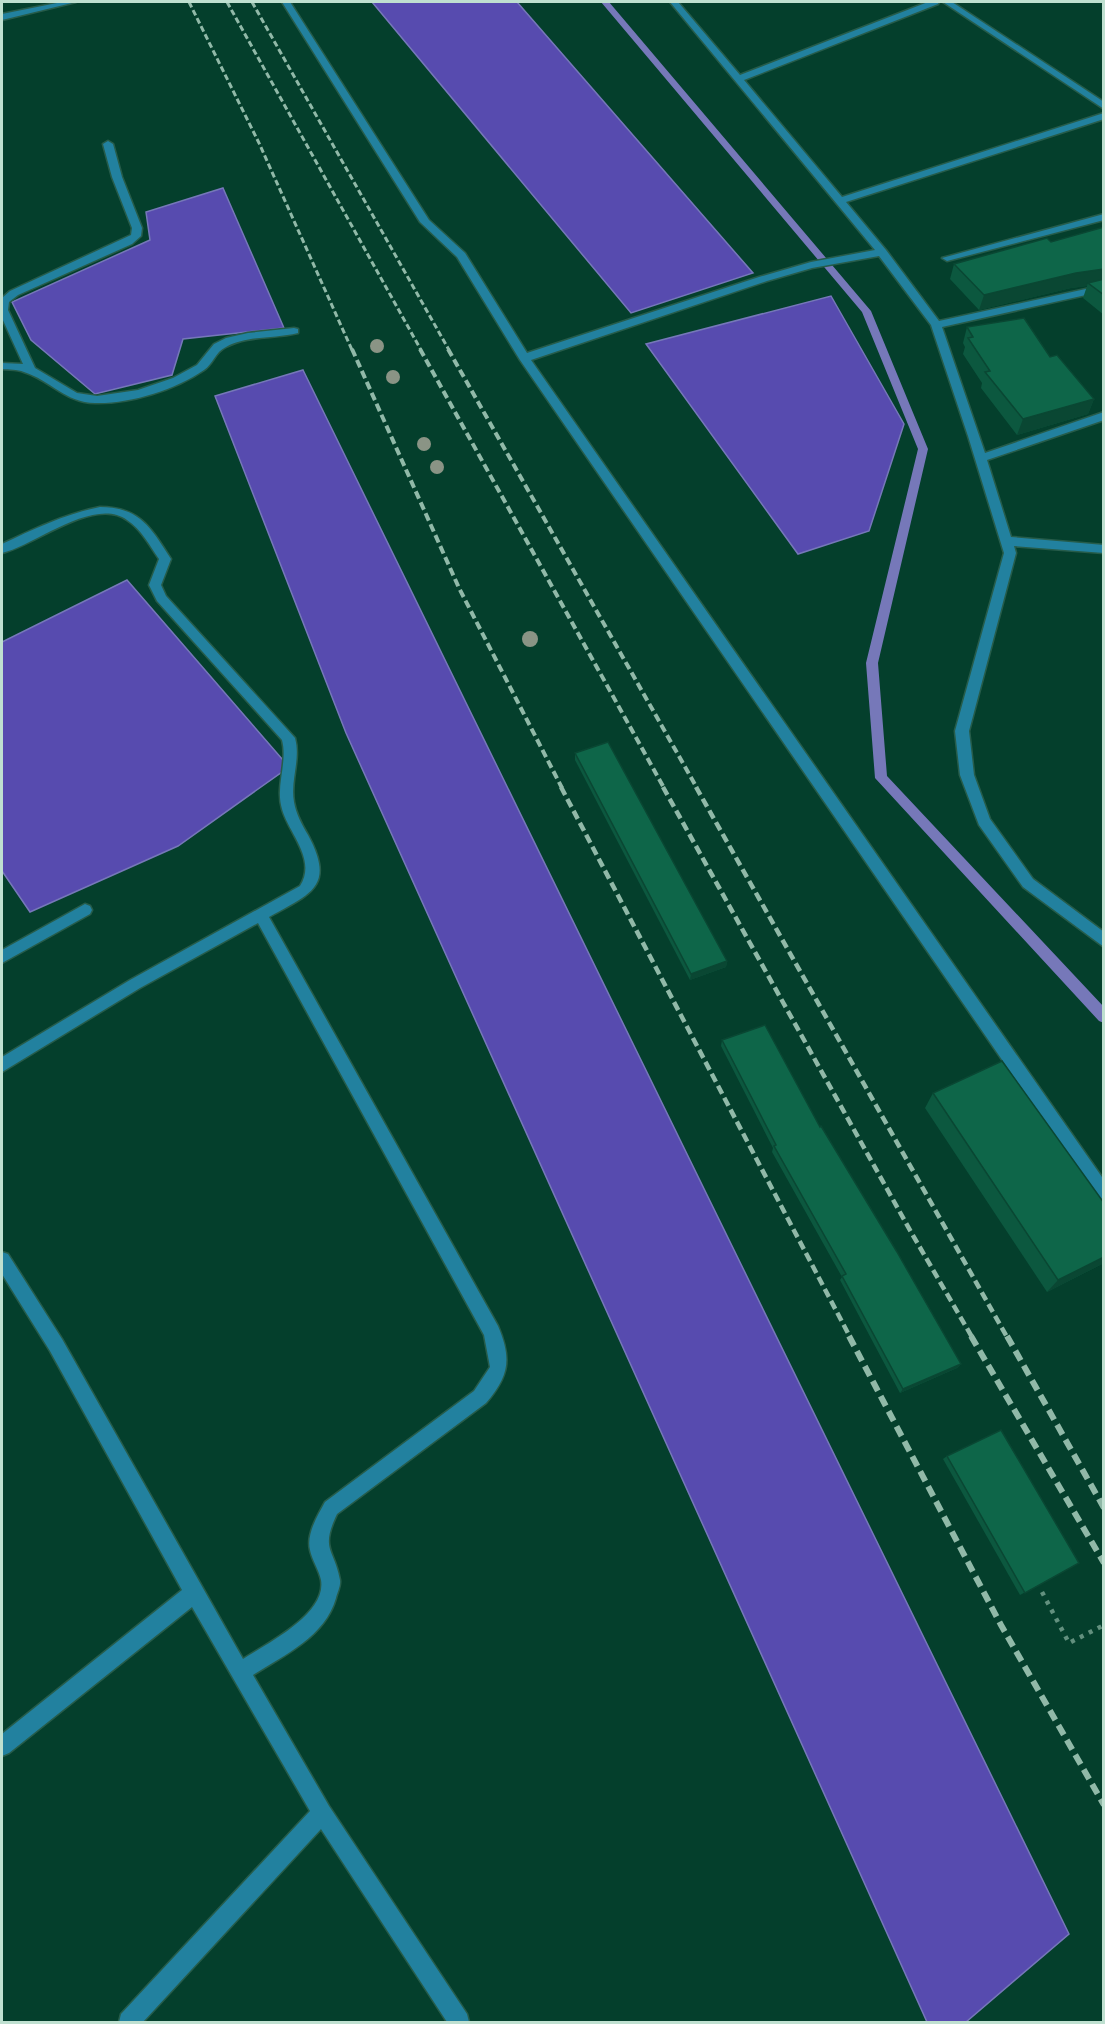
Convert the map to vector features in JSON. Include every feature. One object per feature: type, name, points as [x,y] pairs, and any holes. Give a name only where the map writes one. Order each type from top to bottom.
[{"type":"street","points":[[2,17],[72,2]]},
{"type":"street","points":[[286,2],[425,222],[461,255],[524,358],[1104,1194]]},
{"type":"street","points":[[674,2],[882,252],[936,325],[1010,553],[962,731],[967,775],[984,821],[1028,883],[1104,940]]},
{"type":"street","points":[[738,79],[935,2]]},
{"type":"street","points":[[947,2],[1104,106]]},
{"type":"street","points":[[840,201],[1104,116]]},
{"type":"street","points":[[30,368],[3,310],[4,301],[14,293],[128,242],[136,236],[136,228],[117,177],[108,144]]},
{"type":"street","points":[[947,258],[1104,217]]},
{"type":"street","points":[[524,358],[763,279],[811,265],[882,252]]},
{"type":"street","points":[[936,325],[1104,288]]},
{"type":"street","points":[[2,366],[16,364],[30,368],[74,396],[93,400],[115,398],[155,388],[184,377],[204,365],[211,352],[223,344],[294,331]]},
{"type":"street","points":[[981,458],[1104,416]]},
{"type":"street","points":[[2,549],[81,514],[118,510],[132,517],[165,559],[155,585],[161,598],[288,738],[293,750],[290,777],[285,792],[288,808],[311,858],[314,875],[305,890],[135,984],[2,1065]]},
{"type":"street","points":[[1006,541],[1104,549]]},
{"type":"street","points":[[2,957],[85,910]]},
{"type":"street","points":[[240,1672],[310,1625],[324,1607],[332,1582],[318,1547],[321,1528],[331,1508],[480,1397],[497,1378],[500,1358],[492,1332],[261,916]]},
{"type":"street","points":[[2,1260],[56,1345],[322,1813],[459,2022]]},
{"type":"street","points":[[2,1746],[195,1593]]},
{"type":"street","points":[[129,2022],[322,1813]]},
{"type":"path","points":[[1042,1592],[1069,1643],[1104,1625]]},
{"type":"shaded area","points":[[372,2],[517,2],[753,273],[631,313]]},
{"type":"shaded area","points":[[223,188],[284,328],[183,339],[172,375],[95,394],[31,340],[12,302],[150,240],[146,212]]},
{"type":"shaded area","points":[[831,296],[904,424],[869,531],[798,554],[646,344]]},
{"type":"shaded area","points":[[303,370],[1069,1934],[966,2022],[927,2022],[346,733],[215,396]]},
{"type":"shaded area","points":[[127,580],[289,767],[178,846],[30,912],[2,871],[2,642]]},
{"type":"building","points":[[1104,227],[1104,269],[1076,273],[984,295],[954,264],[1047,238],[1051,242]]},
{"type":"building","points":[[1104,279],[1104,295],[1088,283]]},
{"type":"building","points":[[1024,318],[1050,357],[1057,355],[1094,399],[1023,419],[985,372],[990,371],[968,338],[973,337],[967,327]]},
{"type":"building","points":[[608,742],[727,961],[691,974],[575,753]]},
{"type":"building","points":[[765,1025],[820,1127],[897,1252],[961,1364],[903,1389],[842,1276],[846,1274],[774,1146],[776,1145],[722,1040]]},
{"type":"building","points":[[1002,1061],[1104,1203],[1104,1257],[1058,1280],[933,1093]]},
{"type":"building","points":[[1001,1430],[1079,1563],[1025,1593],[947,1456]]},
{"type":"waterway","points":[[605,2],[866,311],[923,449],[872,663],[881,778],[1104,1017]]},
{"type":"railway","points":[[189,2],[259,143],[352,350]]},
{"type":"railway","points":[[227,2],[421,350]]},
{"type":"railway","points":[[252,2],[449,350]]},
{"type":"railway","points":[[352,349],[459,588],[562,788]]},
{"type":"railway","points":[[420,349],[664,788]]},
{"type":"railway","points":[[448,349],[697,788]]},
{"type":"railway","points":[[561,787],[850,1337]]},
{"type":"railway","points":[[663,787],[972,1337]]},
{"type":"railway","points":[[696,787],[1007,1337]]},
{"type":"railway","points":[[849,1336],[1001,1625],[1104,1805]]},
{"type":"railway","points":[[971,1336],[1104,1563]]},
{"type":"railway","points":[[1007,1336],[1104,1508]]}]
